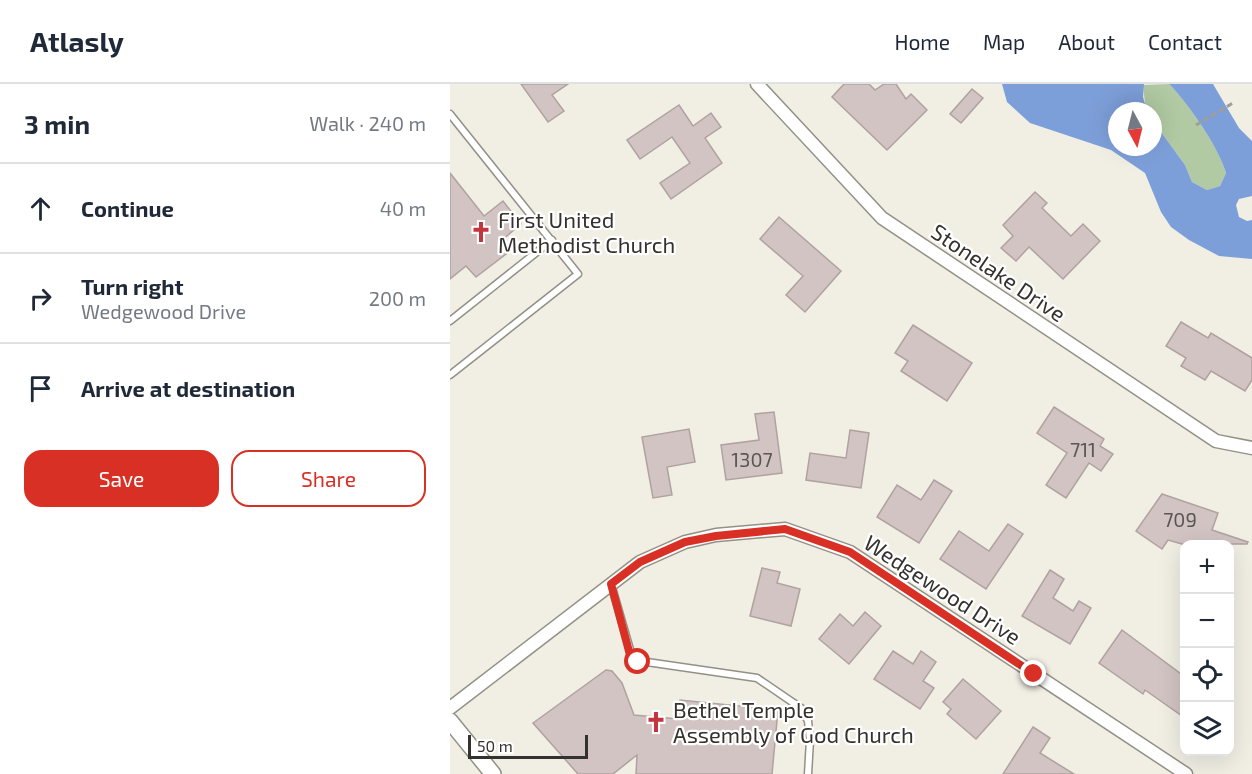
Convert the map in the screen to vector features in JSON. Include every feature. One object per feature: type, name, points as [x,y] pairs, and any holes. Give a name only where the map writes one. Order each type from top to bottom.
[{"type":"street","name":"Stonelake Drive","points":[[757,84],[882,218],[1216,441],[1252,448]]},
{"type":"street","name":"Wedgewood Drive","points":[[450,708],[640,562],[685,542],[716,536],[785,529],[850,552],[1184,773]]},
{"type":"street","points":[[450,722],[493,774]]},
{"type":"lane","points":[[450,114],[578,274],[450,375]]},
{"type":"lane","points":[[450,321],[552,240]]},
{"type":"lane","points":[[611,584],[633,660],[757,678],[801,708],[808,721],[810,740],[808,774]]},
{"type":"path","points":[[1196,125],[1233,103]]},
{"type":"green space","points":[[1169,84],[1194,114],[1217,151],[1226,173],[1220,186],[1207,190],[1192,182],[1185,165],[1162,133],[1162,102],[1145,102],[1143,85]]},
{"type":"water","points":[[1002,84],[1144,84],[1144,102],[1108,102],[1108,149],[1030,123],[1007,102]]},
{"type":"water","points":[[1169,84],[1213,84],[1239,128],[1252,141],[1252,196],[1239,199],[1236,205],[1239,217],[1247,221],[1252,220],[1252,259],[1219,256],[1189,240],[1171,227],[1161,212],[1145,173],[1120,156],[1162,156],[1162,133],[1185,165],[1192,182],[1207,190],[1220,186],[1226,173],[1217,151],[1185,102]]},
{"type":"building","points":[[521,84],[568,84],[552,95],[564,111],[548,122]]},
{"type":"building","points":[[844,84],[869,84],[875,90],[884,84],[896,84],[906,99],[911,94],[927,110],[887,150],[832,97]]},
{"type":"building","points":[[972,89],[983,98],[961,123],[950,114]]},
{"type":"building","points":[[679,105],[693,126],[711,113],[721,127],[705,138],[722,163],[671,199],[660,183],[690,163],[672,137],[640,159],[627,140]]},
{"type":"building","name":"First United Methodist Church","points":[[450,173],[484,216],[503,201],[521,224],[502,240],[510,251],[476,277],[466,266],[450,279]]},
{"type":"building","points":[[1035,192],[1047,203],[1042,208],[1071,236],[1083,224],[1100,241],[1063,279],[1029,247],[1016,261],[1001,248],[1013,236],[1003,225]]},
{"type":"building","points":[[779,217],[841,271],[805,312],[786,295],[803,276],[760,239]]},
{"type":"building","points":[[1181,322],[1208,338],[1211,333],[1252,358],[1252,380],[1245,391],[1211,371],[1205,380],[1181,366],[1186,358],[1166,346]]},
{"type":"building","points":[[913,325],[972,363],[947,401],[901,371],[908,361],[895,353]]},
{"type":"building","points":[[1054,407],[1104,439],[1100,446],[1113,454],[1101,471],[1089,463],[1066,498],[1046,485],[1067,453],[1037,433]]},
{"type":"building","points":[[774,412],[782,473],[726,480],[721,445],[759,440],[755,414]]},
{"type":"building","points":[[689,429],[695,462],[667,467],[672,495],[653,498],[642,437]]},
{"type":"building","points":[[850,430],[869,433],[861,488],[806,480],[810,453],[846,458]]},
{"type":"building","points":[[934,480],[952,491],[919,543],[877,517],[897,485],[921,500]]},
{"type":"building","points":[[1162,494],[1218,513],[1212,530],[1248,542],[1247,544],[1234,544],[1234,540],[1180,540],[1180,543],[1168,540],[1162,549],[1136,531]]},
{"type":"building","points":[[1008,524],[1023,534],[986,589],[940,559],[959,531],[989,551]]},
{"type":"building","points":[[762,568],[780,572],[777,583],[800,589],[791,626],[750,616]]},
{"type":"building","points":[[1050,570],[1064,579],[1053,598],[1073,611],[1079,601],[1091,608],[1070,644],[1022,616]]},
{"type":"building","points":[[865,612],[881,626],[849,664],[819,639],[840,614],[853,626]]},
{"type":"building","points":[[1122,630],[1180,673],[1180,714],[1145,690],[1143,694],[1099,663]]},
{"type":"building","points":[[893,651],[913,664],[921,651],[936,662],[923,681],[934,688],[920,709],[874,679]]},
{"type":"building","name":"Bethel Temple Assembly of God Church","points":[[606,670],[612,671],[622,683],[634,715],[678,719],[680,700],[778,710],[772,774],[636,774],[637,755],[613,774],[578,774],[533,723]]},
{"type":"building","points":[[963,679],[1001,711],[976,739],[947,714],[951,709],[943,702]]},
{"type":"building","points":[[1033,727],[1050,738],[1040,753],[1074,774],[1003,774]]},
{"type":"place","name":"First United Methodist Church","points":[[481,232]]},
{"type":"place","name":"Bethel Temple Assembly of God Church","points":[[656,722]]},
{"type":"route","points":[[638,662],[630,655],[611,584],[640,562],[685,542],[716,536],[785,529],[850,552],[1034,674]]}]
